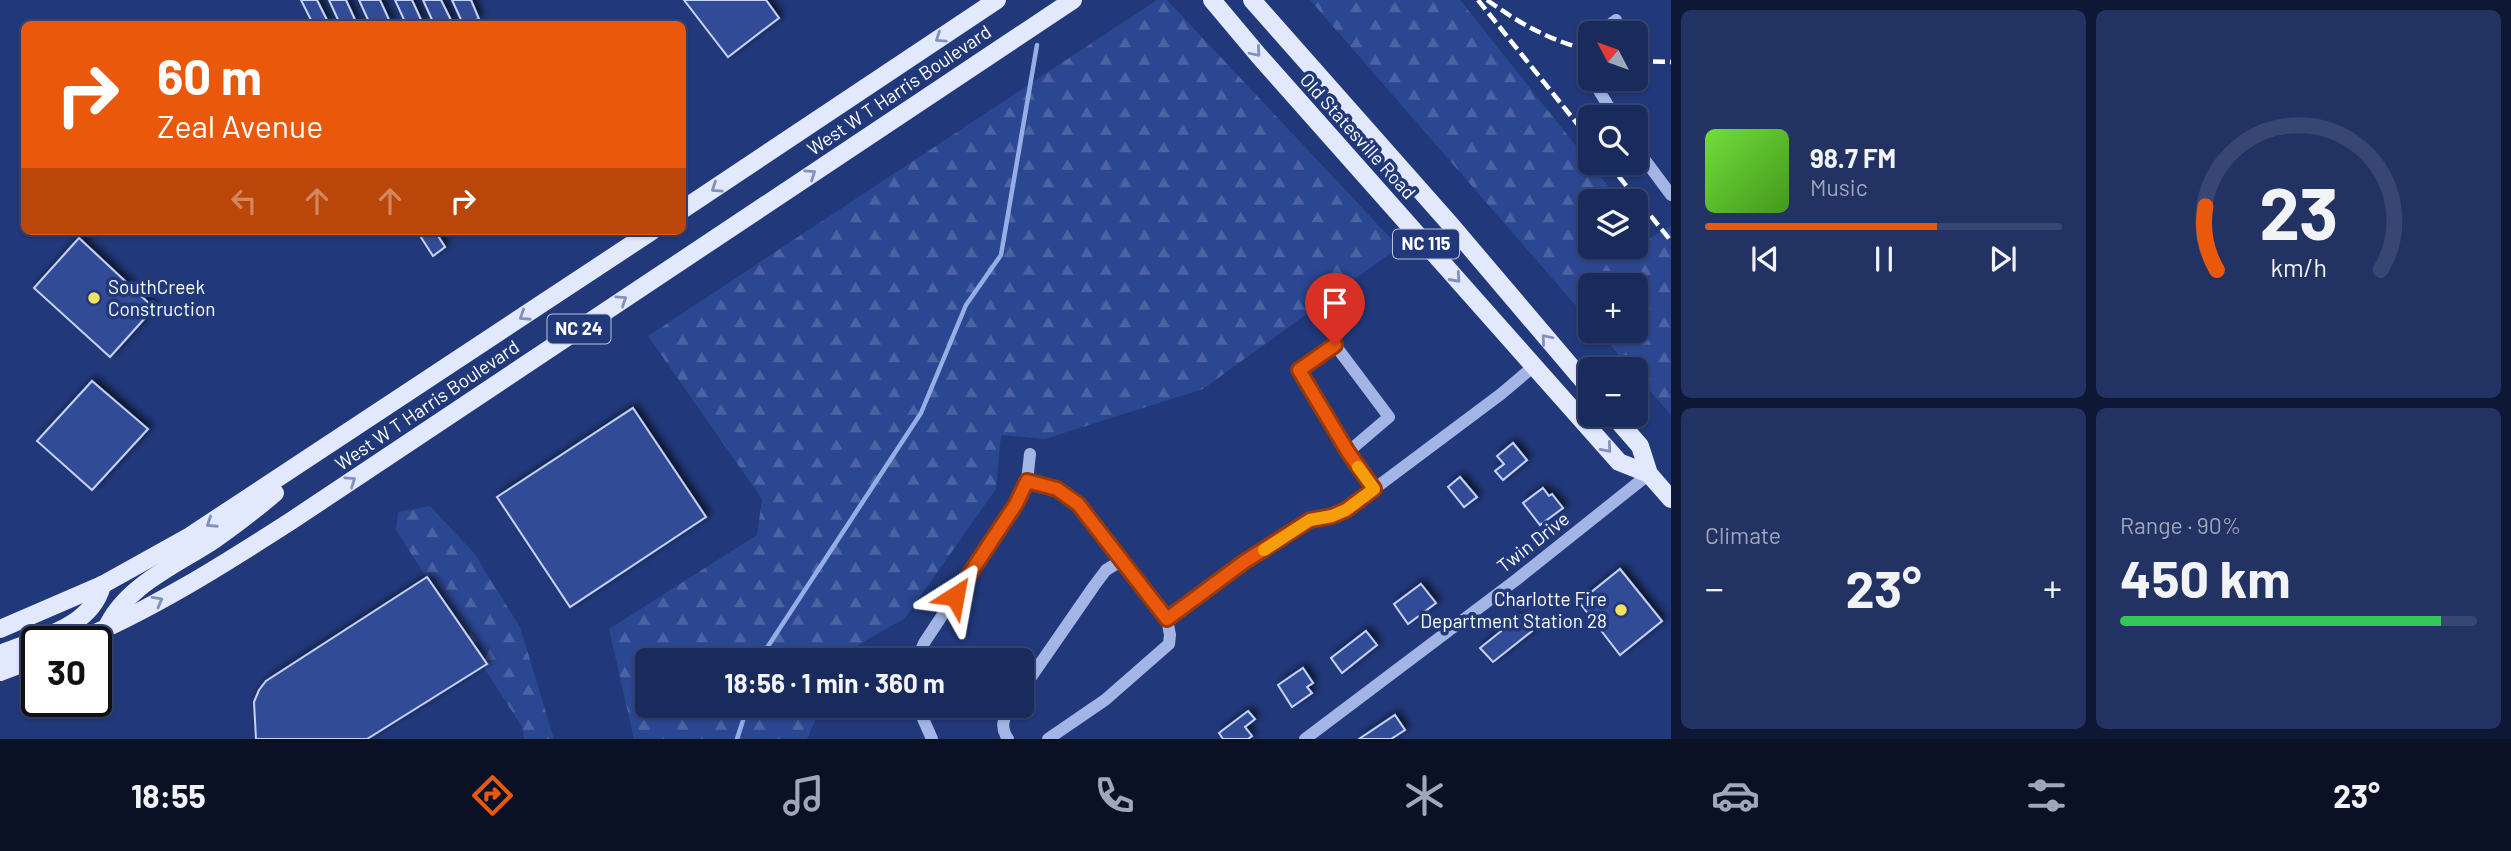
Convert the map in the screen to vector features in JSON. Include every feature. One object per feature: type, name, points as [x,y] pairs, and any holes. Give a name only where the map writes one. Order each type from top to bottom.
[{"type":"main road","name":"West W T Harris Boulevard","points":[[686,207],[997,0]]},
{"type":"main road","name":"West W T Harris Boulevard","points":[[112,626],[184,587],[291,521],[1073,0]]},
{"type":"main road","name":"Old Statesville Road","points":[[1212,0],[1259,57],[1619,462],[1649,474]]},
{"type":"main road","name":"Old Statesville Road","points":[[1252,0],[1578,375]]},
{"type":"main road","name":"West W T Harris Boulevard","points":[[0,629],[102,585],[190,536],[646,235]]},
{"type":"main road","name":"Old Statesville Road","points":[[1623,427],[1640,446],[1649,474],[1671,499]]},
{"type":"main road","points":[[107,626],[129,596],[257,509],[338,439]]},
{"type":"main road","points":[[0,654],[81,618],[96,603],[102,585]]},
{"type":"main road","points":[[0,672],[21,664]]},
{"type":"street","points":[[1648,164],[1671,195]]},
{"type":"street","points":[[1348,452],[1390,417],[1335,345],[1299,370],[1348,452],[1374,489]]},
{"type":"street","points":[[1167,619],[1244,562],[1310,520],[1346,510],[1534,366]]},
{"type":"street","points":[[922,648],[1016,504],[1027,481],[1030,454]]},
{"type":"street","name":"Twin Drive","points":[[1304,739],[1516,580],[1649,474]]},
{"type":"street","points":[[1027,481],[1057,489],[1078,504],[1167,619],[1170,635],[1169,644],[1105,700],[1048,739]]},
{"type":"street","points":[[1034,673],[1106,570],[1121,561]]},
{"type":"street","points":[[923,718],[932,739]]},
{"type":"street","points":[[1006,718],[1002,725],[1008,739]]},
{"type":"green space","points":[[1157,0],[1167,0],[1399,247],[1203,389],[1045,439],[1001,435],[996,489],[905,618],[853,648],[635,648],[635,718],[816,718],[807,739],[634,739],[609,629],[757,535],[762,499],[648,336]]},
{"type":"green space","points":[[1310,0],[1460,0],[1578,148],[1578,175],[1599,175],[1610,189],[1578,189],[1578,259],[1648,259],[1648,236],[1650,238],[1671,226],[1671,415],[1648,389],[1648,357],[1621,357],[1608,343],[1648,343],[1648,273],[1578,273],[1578,308]]},
{"type":"green space","points":[[430,506],[474,553],[520,627],[554,739],[524,739],[522,727],[396,530],[398,512]]},
{"type":"building","points":[[301,0],[317,0],[328,21],[312,21]]},
{"type":"building","points":[[329,0],[346,0],[356,21],[339,21]]},
{"type":"building","points":[[359,0],[380,0],[390,21],[369,21]]},
{"type":"building","points":[[395,0],[412,0],[422,21],[405,21]]},
{"type":"building","points":[[423,0],[441,0],[452,21],[433,21]]},
{"type":"building","points":[[452,0],[471,0],[479,19],[462,21]]},
{"type":"building","points":[[684,0],[766,0],[779,18],[728,57]]},
{"type":"building","points":[[420,235],[438,235],[445,247],[433,256]]},
{"type":"building","name":"SouthCreek Construction","points":[[79,238],[154,308],[110,357],[34,288]]},
{"type":"building","points":[[92,381],[148,429],[92,490],[37,441]]},
{"type":"building","points":[[633,408],[706,517],[570,607],[497,497]]},
{"type":"building","points":[[1513,443],[1527,460],[1503,480],[1495,471],[1504,464],[1497,456]]},
{"type":"building","points":[[1460,477],[1477,497],[1464,507],[1448,487]]},
{"type":"building","points":[[1543,488],[1549,496],[1552,494],[1563,508],[1540,525],[1523,503]]},
{"type":"building","points":[[1620,569],[1662,621],[1620,655],[1579,602]]},
{"type":"building","points":[[427,577],[487,664],[367,739],[256,739],[254,702],[266,681]]},
{"type":"building","points":[[1421,584],[1436,603],[1408,624],[1394,604]]},
{"type":"building","points":[[1520,616],[1532,631],[1493,662],[1480,648]]},
{"type":"building","points":[[1366,631],[1377,645],[1342,673],[1331,658]]},
{"type":"building","points":[[1303,668],[1313,683],[1307,687],[1312,693],[1292,707],[1278,685]]},
{"type":"building","points":[[1248,711],[1255,719],[1245,727],[1252,736],[1248,739],[1223,739],[1219,733]]},
{"type":"building","points":[[1395,715],[1405,730],[1391,739],[1359,739]]},
{"type":"waterway","points":[[767,648],[921,413],[966,305],[1001,255],[1037,45]]},
{"type":"waterway","points":[[737,739],[744,718]]},
{"type":"railway","points":[[1478,0],[1578,125]]},
{"type":"railway","points":[[1487,0],[1536,31],[1578,47]]},
{"type":"railway","points":[[1648,61],[1671,62]]},
{"type":"railway","points":[[1618,175],[1671,241]]},
{"type":"slow traffic","points":[[1264,550],[1310,520],[1346,510],[1374,489],[1358,467]]},
{"type":"place","name":"SouthCreek Construction","points":[[94,298]]},
{"type":"place","name":"Charlotte Fire Department Station 28","points":[[1621,610]]},
{"type":"route","points":[[955,596],[1016,504],[1027,481],[1057,489],[1078,504],[1167,619],[1244,562],[1310,520],[1346,510],[1374,489],[1348,452],[1299,370],[1335,345]]}]
